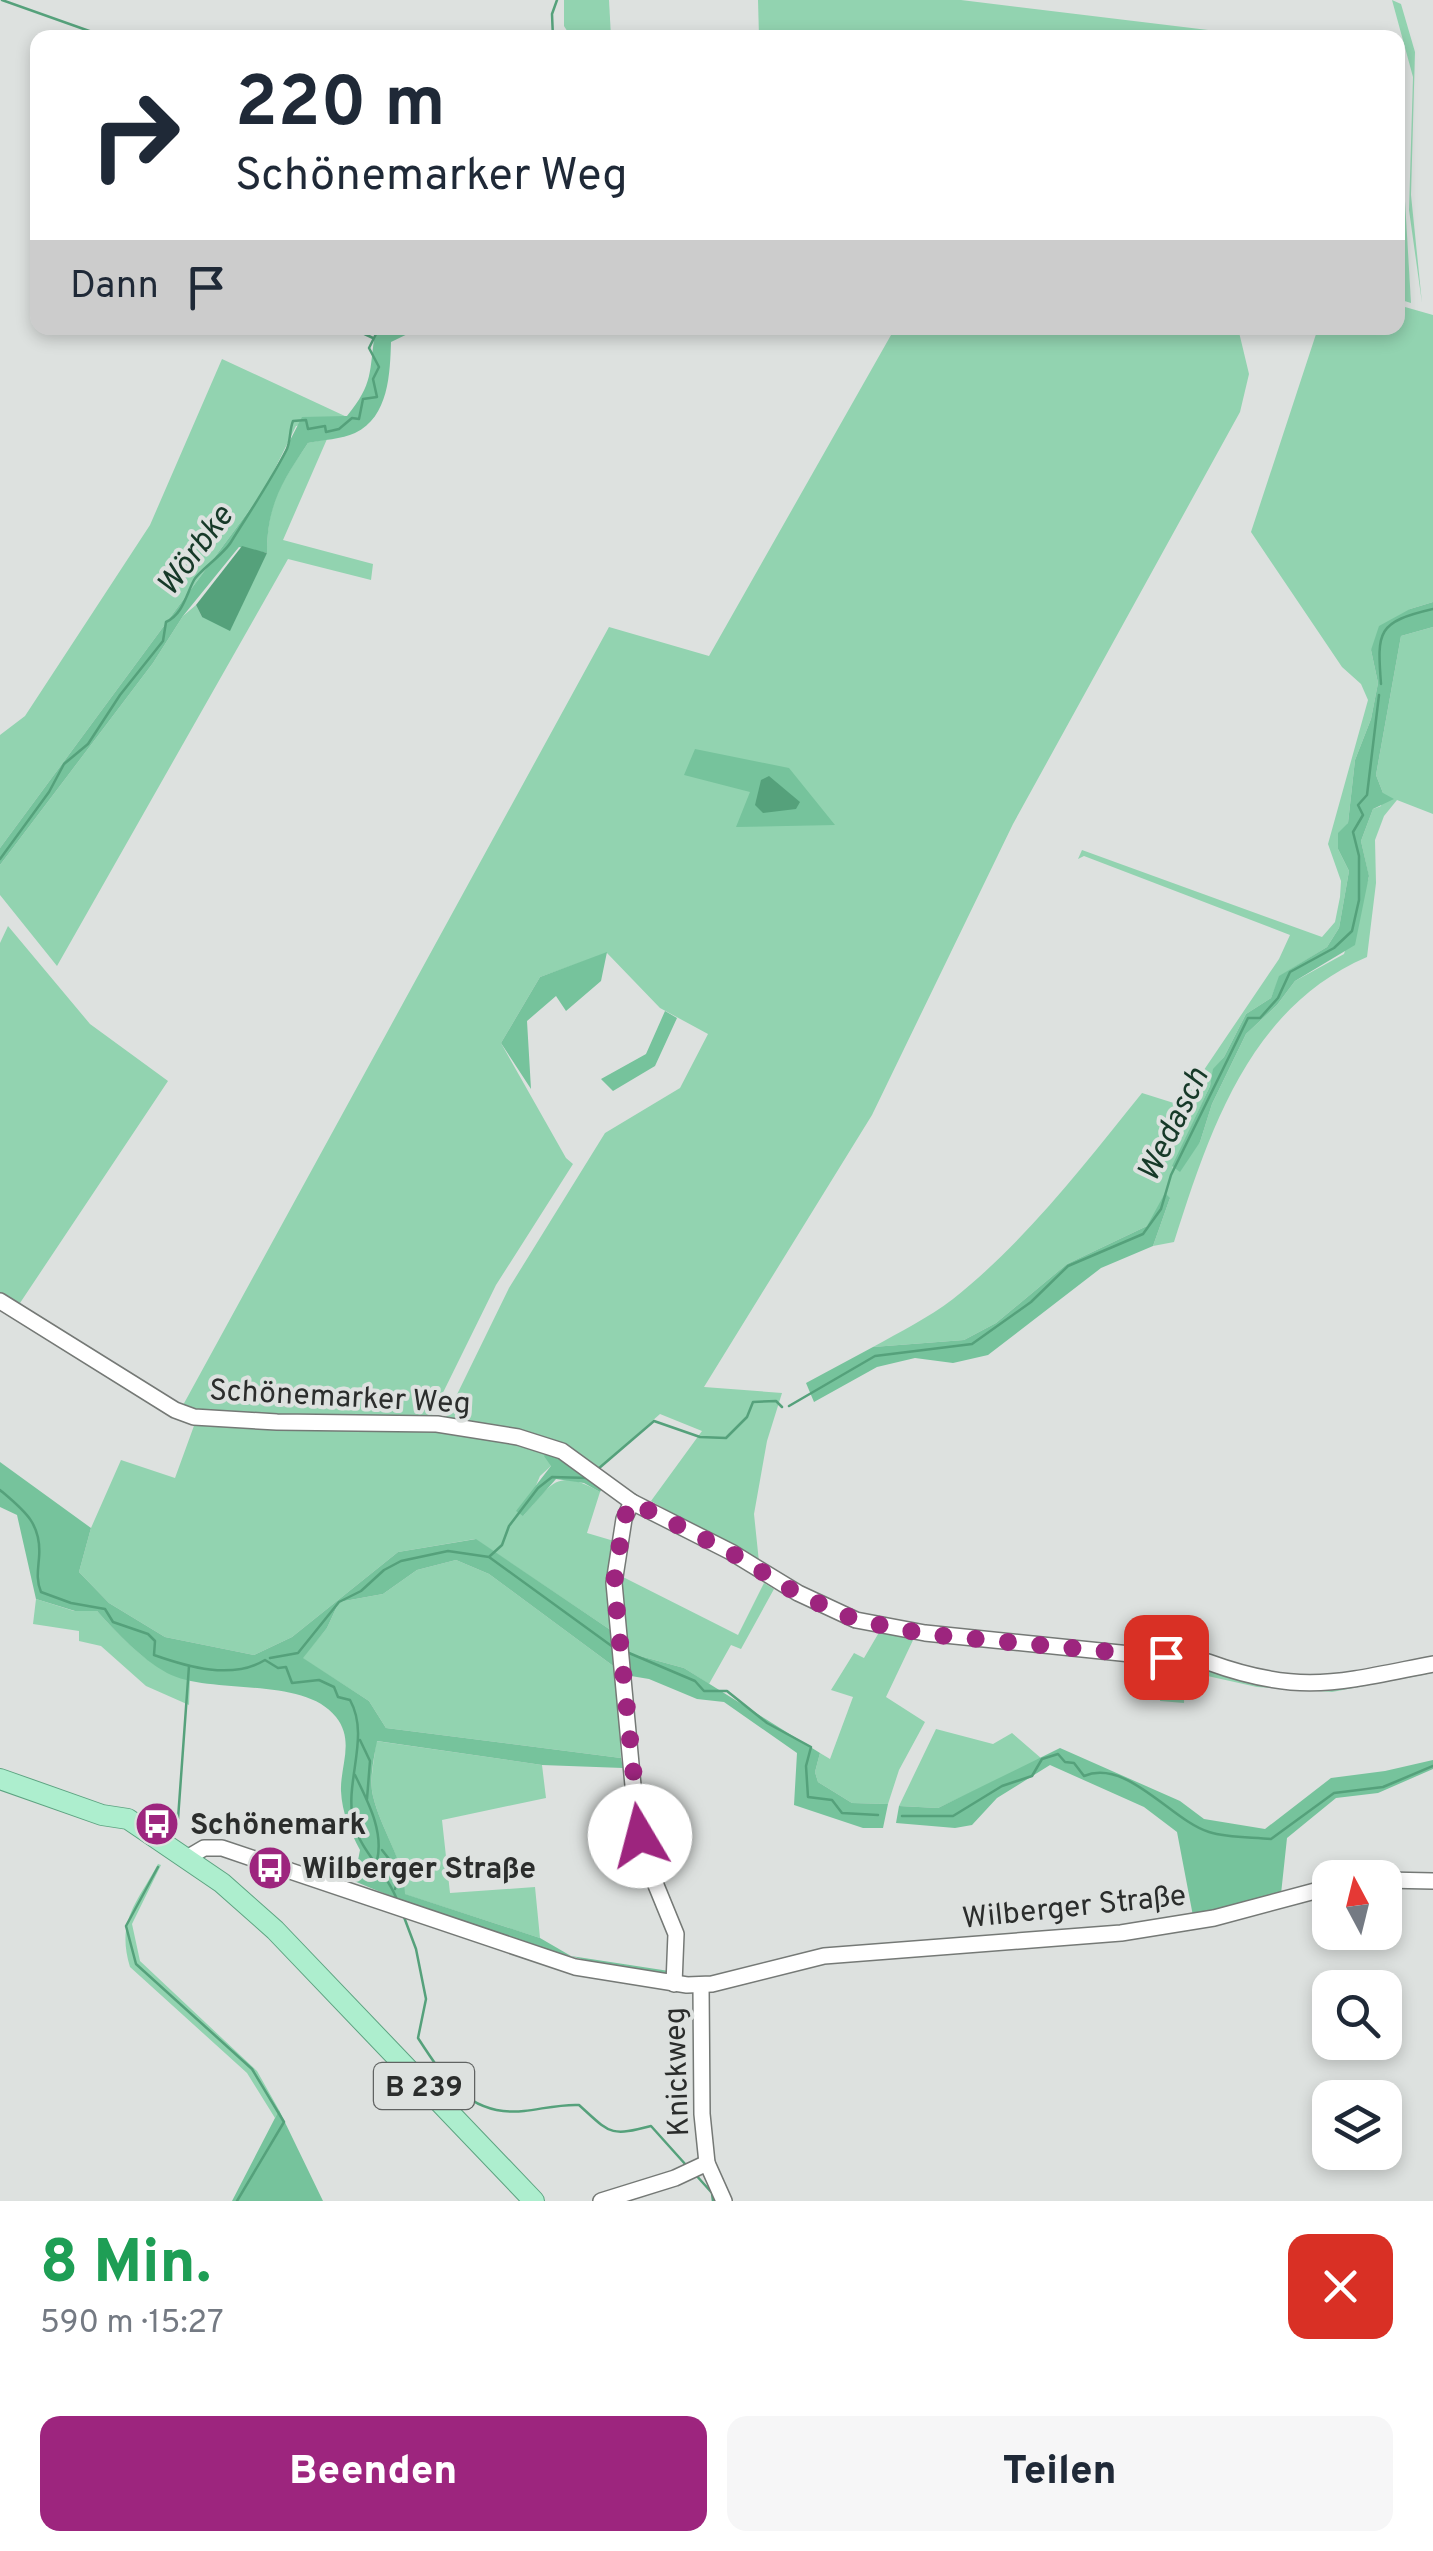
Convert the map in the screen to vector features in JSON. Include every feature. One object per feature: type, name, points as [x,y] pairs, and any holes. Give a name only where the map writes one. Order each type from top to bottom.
[{"type":"main road","name":"B 239","points":[[0,1779],[102,1814],[120,1816],[188,1858],[251,1907],[534,2201]]},
{"type":"street","name":"Schönemarker Weg","points":[[0,1301],[185,1414],[276,1422],[437,1424],[518,1437],[562,1451],[632,1502],[730,1552],[830,1610],[888,1628],[1208,1662],[1244,1676],[1293,1683],[1354,1681],[1433,1664]]},
{"type":"street","points":[[632,1502],[624,1518],[614,1583],[634,1796],[651,1874],[676,1934],[674,1984]]},
{"type":"street","name":"Wilberger Straße","points":[[188,1858],[204,1848],[222,1848],[575,1967],[701,1986],[824,1956],[1081,1937],[1172,1926],[1312,1891]]},
{"type":"street","points":[[1402,1880],[1433,1881]]},
{"type":"street","name":"Knickweg","points":[[601,2201],[697,2168],[702,2114],[701,1986]]},
{"type":"street","points":[[697,2168],[715,2173],[724,2201]]},
{"type":"shaded area","points":[[564,0],[609,0],[611,30],[567,30]]},
{"type":"shaded area","points":[[758,0],[961,0],[1208,30],[759,30]]},
{"type":"shaded area","points":[[1392,0],[1401,4],[1415,52],[1411,195],[1422,303],[1409,210],[1413,77],[1405,30],[1400,30]]},
{"type":"shaded area","points":[[1405,201],[1411,303],[1405,301]]},
{"type":"shaded area","points":[[1405,307],[1433,315],[1433,602],[1410,609],[1371,650],[1378,683],[1371,719],[1355,760],[1348,823],[1338,849],[1349,871],[1339,928],[1327,947],[1280,976],[1271,998],[1246,1014],[1214,1069],[1172,1168],[1200,1142],[1212,1104],[1246,1034],[1277,1005],[1295,981],[1344,954],[1369,877],[1361,841],[1373,809],[1381,806],[1383,793],[1376,775],[1401,636],[1433,627],[1433,814],[1397,800],[1384,816],[1375,840],[1376,883],[1367,957],[1327,979],[1293,1007],[1264,1039],[1220,1115],[1174,1242],[1153,1246],[1170,1198],[1147,1226],[1067,1264],[996,1323],[964,1340],[873,1347],[943,1306],[980,1276],[1053,1201],[1142,1093],[1177,1104],[1187,1095],[1279,959],[1290,935],[1084,856],[1078,859],[1082,850],[1322,937],[1335,922],[1341,881],[1328,844],[1368,700],[1361,684],[1342,667],[1251,532],[1316,335],[1405,335]]},
{"type":"shaded area","points":[[375,335],[406,335],[391,342],[385,393],[375,416],[355,433],[308,443],[278,495],[270,521],[267,553],[239,547],[183,616],[153,663],[0,865],[0,848],[265,489],[302,417],[347,416],[369,377]]},
{"type":"shaded area","points":[[891,335],[1240,335],[1249,374],[1240,412],[1013,824],[872,1115],[704,1387],[782,1393],[767,1441],[754,1514],[759,1562],[651,1501],[702,1431],[660,1414],[598,1469],[445,1419],[509,1288],[605,1133],[680,1088],[708,1034],[660,1008],[607,953],[540,977],[501,1043],[573,1164],[496,1285],[431,1417],[282,1420],[182,1407],[609,627],[709,656]]},
{"type":"shaded area","points":[[222,359],[347,417],[296,426],[265,489],[0,848],[0,735],[25,716],[150,525]]},
{"type":"shaded area","points":[[327,439],[283,540],[373,564],[371,580],[288,559],[57,966],[0,895],[0,865],[153,663],[183,616],[196,605],[202,617],[267,553],[270,520],[283,482],[308,443]]},
{"type":"shaded area","points":[[242,546],[267,553],[230,631],[202,617],[196,605]]},
{"type":"shaded area","points":[[1433,602],[1433,627],[1401,636],[1376,775],[1383,793],[1394,799],[1373,809],[1361,841],[1369,876],[1355,945],[1295,981],[1277,1005],[1246,1034],[1212,1104],[1200,1142],[1180,1172],[1172,1166],[1210,1086],[1213,1069],[1224,1057],[1246,1014],[1271,998],[1279,976],[1327,947],[1339,928],[1349,871],[1338,849],[1338,833],[1348,823],[1355,760],[1371,719],[1378,683],[1371,650],[1379,626]]},
{"type":"shaded area","points":[[695,749],[789,768],[835,825],[736,827],[750,792],[684,775]]},
{"type":"shaded area","points":[[769,776],[800,802],[796,809],[763,813],[755,805],[761,780]]},
{"type":"shaded area","points":[[8,926],[90,1024],[168,1081],[20,1303],[0,1292],[0,943]]},
{"type":"shaded area","points":[[607,952],[601,981],[566,1011],[556,996],[527,1021],[531,1089],[501,1043],[540,977]]},
{"type":"shaded area","points":[[665,1011],[677,1018],[655,1066],[613,1091],[601,1079],[646,1054]]},
{"type":"shaded area","points":[[1165,1193],[1170,1198],[1153,1246],[1101,1268],[988,1355],[953,1363],[915,1358],[877,1367],[814,1402],[806,1383],[873,1347],[964,1340],[996,1323],[1067,1264],[1147,1226]]},
{"type":"shaded area","points":[[195,1423],[274,1430],[428,1430],[548,1450],[551,1466],[540,1476],[523,1516],[541,1495],[564,1480],[600,1492],[587,1533],[614,1541],[615,1633],[475,1539],[398,1552],[292,1637],[254,1655],[165,1637],[109,1603],[79,1572],[91,1528],[121,1460],[175,1478]]},
{"type":"shaded area","points":[[548,1450],[604,1485],[600,1492],[584,1483],[556,1479],[523,1516],[516,1511],[551,1466],[544,1456]]},
{"type":"shaded area","points":[[0,1462],[91,1528],[79,1572],[109,1603],[165,1637],[254,1655],[292,1637],[398,1552],[476,1539],[615,1633],[616,1668],[489,1574],[456,1560],[417,1570],[383,1594],[339,1602],[327,1628],[303,1658],[369,1701],[386,1728],[621,1758],[623,1768],[542,1765],[377,1741],[372,1790],[401,1869],[405,1894],[540,1938],[571,1956],[669,1971],[664,1977],[585,1960],[546,1949],[468,1925],[354,1881],[360,1850],[343,1807],[341,1782],[346,1744],[336,1717],[321,1704],[302,1696],[207,1684],[167,1673],[139,1653],[97,1611],[75,1611],[36,1599],[17,1515],[0,1507]]},
{"type":"shaded area","points":[[456,1560],[489,1574],[616,1668],[621,1758],[386,1728],[369,1701],[302,1658],[327,1628],[339,1602],[383,1594],[417,1570]]},
{"type":"shaded area","points":[[621,1576],[738,1635],[764,1583],[774,1589],[741,1649],[731,1645],[709,1684],[684,1668],[629,1653],[620,1601]]},
{"type":"shaded area","points":[[36,1599],[74,1611],[97,1611],[151,1662],[190,1679],[189,1705],[146,1686],[101,1646],[79,1641],[79,1631],[33,1624]]},
{"type":"shaded area","points":[[881,1629],[915,1636],[886,1697],[925,1722],[899,1770],[888,1804],[852,1803],[818,1782],[815,1772],[820,1753],[830,1759],[853,1697],[831,1690],[854,1653],[864,1658]]},
{"type":"shaded area","points":[[629,1653],[684,1668],[820,1753],[815,1772],[818,1782],[852,1803],[888,1804],[883,1828],[863,1828],[794,1805],[797,1753],[724,1702],[697,1699],[649,1679],[631,1676]]},
{"type":"shaded area","points":[[1135,1658],[1181,1661],[1258,1682],[1433,1667],[1433,1673],[1332,1692],[1257,1687],[1185,1671],[1184,1703],[1160,1701],[1163,1673]]},
{"type":"shaded area","points":[[936,1729],[993,1744],[1012,1733],[1042,1759],[938,1808],[899,1806]]},
{"type":"shaded area","points":[[376,1741],[542,1765],[546,1798],[442,1820],[450,1893],[535,1887],[540,1938],[404,1894],[400,1869],[373,1796]]},
{"type":"shaded area","points":[[1060,1748],[1180,1801],[1204,1819],[1265,1829],[1331,1778],[1433,1760],[1433,1769],[1378,1793],[1336,1798],[1287,1838],[1281,1894],[1193,1916],[1177,1832],[1144,1807],[1050,1765],[997,1798],[972,1825],[955,1828],[896,1823],[899,1806],[938,1808]]},
{"type":"shaded area","points":[[158,1864],[161,1865],[132,1924],[140,1961],[257,2071],[279,2110],[275,2118],[247,2073],[130,1967],[127,1924]]},
{"type":"shaded area","points":[[279,2110],[323,2201],[232,2201],[275,2118]]},
{"type":"waterway","points":[[2,0],[86,30]]},
{"type":"waterway","name":"Wörbke","points":[[553,30],[557,0]]},
{"type":"waterway","points":[[367,335],[373,338]]},
{"type":"waterway","name":"Wörbke","points":[[0,859],[49,792],[64,764],[88,744],[163,641],[166,622],[180,609],[194,580],[231,542],[286,451],[293,421],[306,420],[308,429],[339,429],[352,418],[359,419],[363,399],[377,397],[373,379],[379,367],[369,348],[376,335]]},
{"type":"waterway","name":"Wedasch","points":[[1381,684],[1384,632],[1401,619],[1433,609]]},
{"type":"waterway","name":"Wedasch","points":[[789,1406],[875,1356],[972,1344],[1031,1302],[1068,1266],[1143,1234],[1161,1209],[1171,1175],[1248,1018],[1260,1018],[1278,998],[1290,972],[1334,948],[1352,931],[1359,900],[1359,856],[1353,832],[1363,815],[1358,805],[1367,795],[1379,695]]},
{"type":"waterway","name":"Wedasch","points":[[598,1469],[654,1421],[700,1437],[726,1438],[747,1417],[753,1402],[776,1401],[782,1407]]},
{"type":"waterway","name":"Wedasch","points":[[490,1556],[502,1545],[509,1526],[538,1488],[552,1477],[589,1478]]},
{"type":"waterway","points":[[0,1490],[35,1527],[41,1592],[105,1609],[113,1622],[148,1634],[155,1641],[154,1655],[195,1667],[224,1670],[265,1660],[278,1668],[286,1667],[292,1683],[319,1680],[334,1687],[338,1697],[350,1700],[358,1730],[352,1793],[354,1824],[397,1900]]},
{"type":"waterway","points":[[270,1658],[298,1653],[339,1602],[361,1591],[384,1570],[401,1561],[448,1551],[489,1557],[613,1647]]},
{"type":"waterway","points":[[629,1653],[695,1681],[704,1691],[727,1691],[767,1723],[811,1747],[806,1766],[808,1797],[832,1800],[842,1813],[878,1815]]},
{"type":"waterway","points":[[178,1819],[189,1666]]},
{"type":"waterway","points":[[360,1740],[370,1761],[367,1799]]},
{"type":"waterway","points":[[902,1816],[953,1816],[1002,1786],[1032,1776],[1042,1759],[1058,1754],[1065,1762],[1074,1763],[1084,1776],[1100,1773],[1133,1783],[1209,1832],[1271,1839],[1334,1793],[1383,1787],[1433,1766]]},
{"type":"waterway","points":[[355,1775],[377,1828],[377,1861]]},
{"type":"waterway","points":[[382,1850],[400,1873],[395,1889]]},
{"type":"waterway","points":[[158,1867],[126,1926],[136,1964],[252,2069],[284,2122],[237,2201]]},
{"type":"waterway","points":[[404,1917],[416,1949],[426,1999],[418,2038],[460,2092],[488,2108],[505,2111],[579,2105],[604,2127],[618,2132],[651,2126],[686,2165]]},
{"type":"waterway","points":[[695,2174],[712,2193],[713,2201]]},
{"type":"place","name":"Schönemark","points":[[157,1824]]},
{"type":"place","name":"Wilberger Straße","points":[[270,1868]]},
{"type":"route","points":[[640,1836],[614,1583],[624,1518],[632,1502],[730,1552],[798,1594],[856,1620],[925,1634],[1166,1657]]}]
